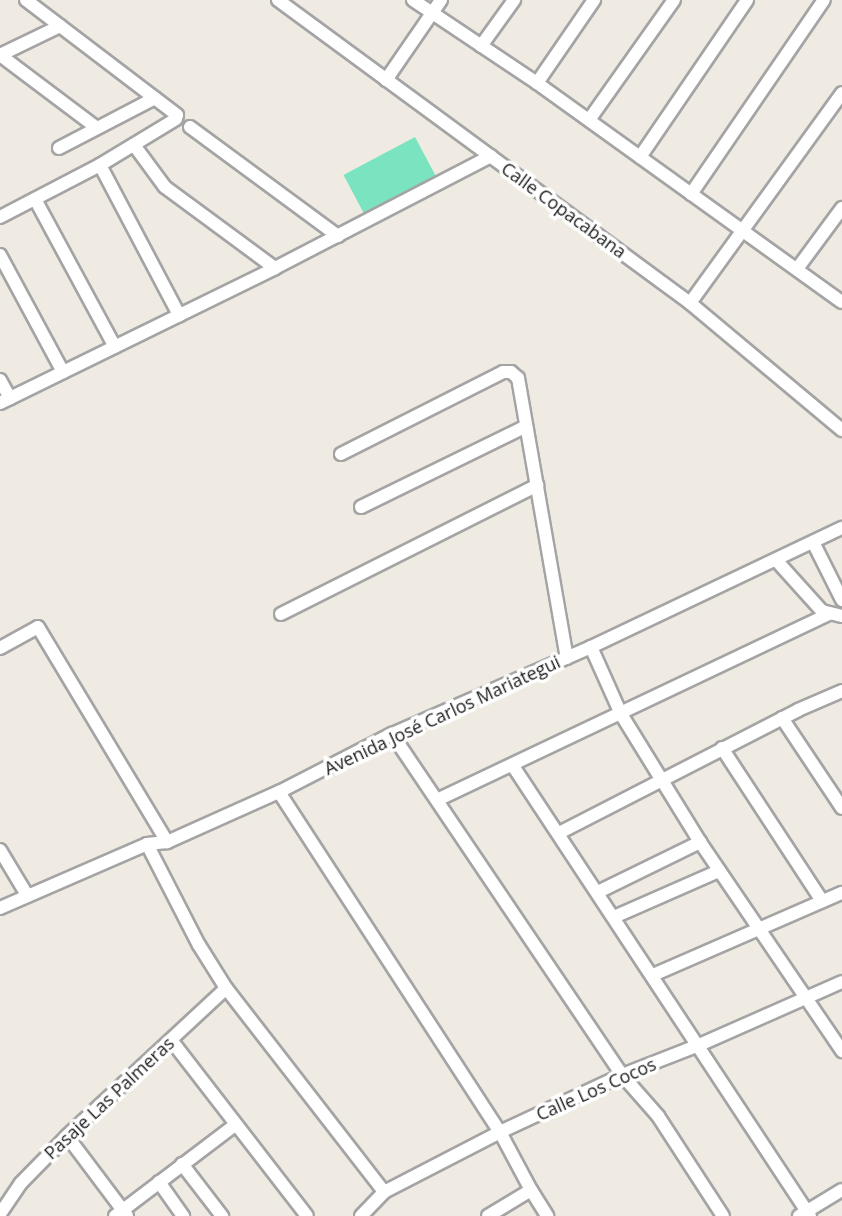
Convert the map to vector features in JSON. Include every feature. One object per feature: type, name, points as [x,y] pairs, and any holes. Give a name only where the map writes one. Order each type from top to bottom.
[{"type":"street","points":[[0,217],[100,165],[176,117],[26,0]]},
{"type":"street","name":"Calle Copacabana","points":[[278,0],[690,303],[842,430]]},
{"type":"street","points":[[413,0],[537,83],[842,302]]},
{"type":"street","points":[[386,80],[441,0]]},
{"type":"street","points":[[481,46],[514,0]]},
{"type":"street","points":[[537,83],[594,0]]},
{"type":"street","points":[[589,120],[674,0]]},
{"type":"street","points":[[640,157],[747,0]]},
{"type":"street","points":[[691,194],[824,0]]},
{"type":"street","points":[[60,26],[0,55],[97,128]]},
{"type":"street","points":[[690,303],[842,93]]},
{"type":"street","points":[[59,148],[155,98]]},
{"type":"street","points":[[190,127],[338,236]]},
{"type":"street","points":[[134,145],[165,187],[275,268]]},
{"type":"street","points":[[0,380],[5,401],[275,268],[491,156]]},
{"type":"street","points":[[100,165],[180,315]]},
{"type":"street","points":[[35,199],[115,347]]},
{"type":"street","points":[[797,269],[842,208]]},
{"type":"street","points":[[0,255],[63,372]]},
{"type":"street","points":[[341,454],[503,372],[511,372],[518,378],[567,658]]},
{"type":"street","points":[[361,507],[526,426]]},
{"type":"street","points":[[281,614],[537,485]]},
{"type":"street","name":"Avenida José Carlos Mariategui","points":[[0,908],[147,844],[167,842],[279,792],[392,734],[567,658],[842,528]]},
{"type":"street","points":[[813,542],[842,600]]},
{"type":"street","points":[[437,800],[835,615],[776,560]]},
{"type":"street","points":[[0,648],[38,627],[167,842]]},
{"type":"street","points":[[591,647],[621,715],[719,871],[842,1051]]},
{"type":"street","points":[[559,833],[722,748],[842,691]]},
{"type":"street","points":[[782,718],[842,808]]},
{"type":"street","points":[[392,734],[622,1075],[658,1116],[723,1216]]},
{"type":"street","points":[[722,748],[822,901]]},
{"type":"street","points":[[513,766],[699,1045],[805,1215],[842,1190]]},
{"type":"street","points":[[279,792],[500,1132],[547,1216]]},
{"type":"street","points":[[598,892],[700,842]]},
{"type":"street","points":[[147,844],[200,945],[226,988],[384,1192]]},
{"type":"street","points":[[0,850],[27,895]]},
{"type":"street","points":[[614,917],[719,871]]},
{"type":"street","points":[[653,975],[842,893]]},
{"type":"street","name":"Calle Los Cocos","points":[[361,1216],[384,1192],[500,1132],[622,1075],[699,1045],[842,982]]},
{"type":"street","name":"Pasaje Las Palmeras","points":[[5,1212],[20,1183],[226,988]]},
{"type":"street","points":[[171,1040],[307,1216]]},
{"type":"street","points":[[68,1136],[122,1214],[159,1182],[235,1125]]},
{"type":"street","points":[[182,1164],[222,1216]]},
{"type":"street","points":[[159,1182],[183,1216]]},
{"type":"street","points":[[488,1216],[531,1190]]},
{"type":"green space","points":[[415,137],[438,180],[366,218],[343,175]]}]
